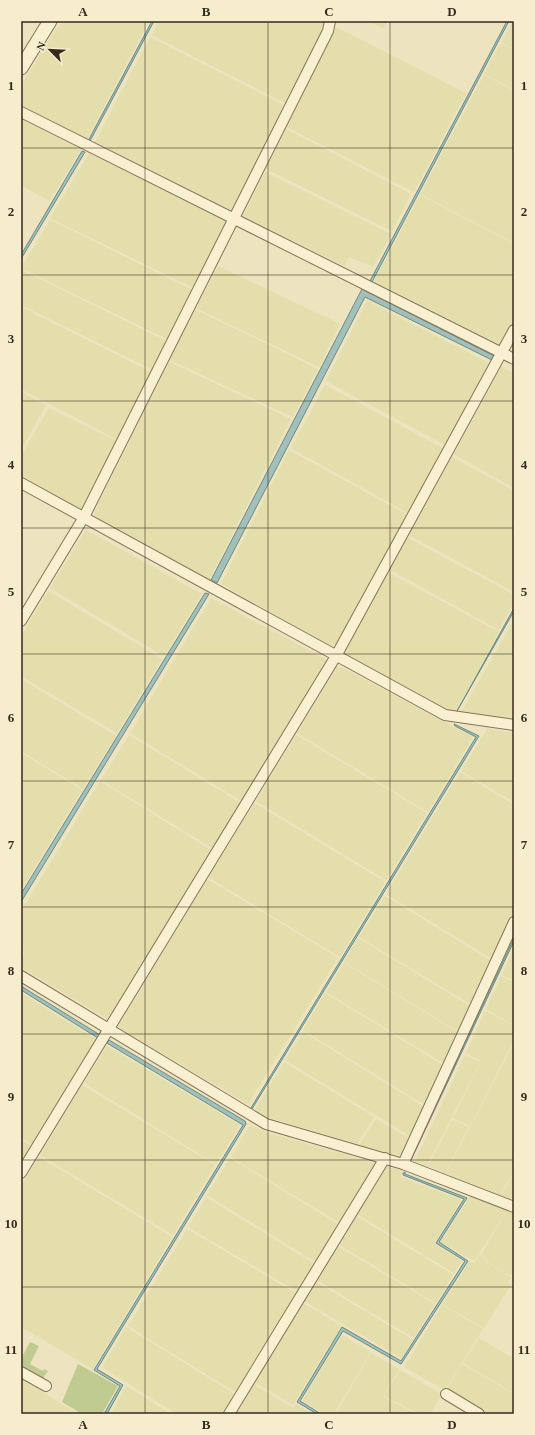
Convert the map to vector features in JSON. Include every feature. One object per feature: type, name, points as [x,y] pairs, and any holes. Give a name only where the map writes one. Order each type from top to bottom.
[{"type":"street","points":[[21,68],[50,21]]},
{"type":"street","points":[[21,621],[84,517],[328,31],[330,21]]},
{"type":"street","points":[[21,112],[514,359]]},
{"type":"street","points":[[21,1173],[336,656],[514,330]]},
{"type":"street","points":[[21,484],[445,715],[514,725]]},
{"type":"street","points":[[403,1164],[514,922]]},
{"type":"street","points":[[21,976],[266,1124],[403,1164],[514,1207]]},
{"type":"street","points":[[229,1414],[384,1158]]},
{"type":"street","points":[[21,1372],[46,1386]]},
{"type":"street","points":[[446,1394],[462,1410],[479,1414]]},
{"type":"shaded area","points":[[64,21],[149,21],[87,139],[21,105],[21,85],[54,32]]},
{"type":"shaded area","points":[[159,21],[327,21],[324,33],[287,104],[152,35]]},
{"type":"shaded area","points":[[369,21],[387,21],[384,29]]},
{"type":"shaded area","points":[[514,21],[514,49],[502,42]]},
{"type":"shaded area","points":[[336,27],[466,93],[414,192],[287,127]]},
{"type":"shaded area","points":[[150,37],[285,106],[233,211],[95,142]]},
{"type":"shaded area","points":[[501,43],[514,50],[514,90],[484,74]]},
{"type":"shaded area","points":[[484,75],[514,91],[514,243],[420,194]]},
{"type":"shaded area","points":[[21,118],[81,150],[49,201],[21,185]]},
{"type":"shaded area","points":[[286,129],[411,194],[392,231],[266,169]]},
{"type":"shaded area","points":[[89,153],[227,222],[194,288],[50,218]]},
{"type":"shaded area","points":[[265,172],[391,234],[373,267],[349,257],[344,266],[243,216]]},
{"type":"shaded area","points":[[420,195],[514,244],[514,322],[501,345],[373,283]]},
{"type":"shaded area","points":[[50,220],[193,290],[169,340],[21,268]]},
{"type":"shaded area","points":[[218,266],[340,324],[319,367],[196,308]]},
{"type":"shaded area","points":[[21,270],[168,342],[153,370],[21,305]]},
{"type":"shaded area","points":[[367,301],[489,363],[445,445],[326,381]]},
{"type":"shaded area","points":[[21,307],[153,373],[118,440],[21,389]]},
{"type":"shaded area","points":[[194,309],[318,369],[293,417],[170,360]]},
{"type":"shaded area","points":[[169,362],[291,419],[209,580],[96,519],[95,516],[95,511]]},
{"type":"shaded area","points":[[501,367],[514,373],[514,488],[454,454]]},
{"type":"shaded area","points":[[325,385],[444,449],[408,513],[291,448]]},
{"type":"shaded area","points":[[21,392],[46,405],[21,449]]},
{"type":"shaded area","points":[[49,408],[118,442],[82,512],[21,478],[21,456]]},
{"type":"shaded area","points":[[289,450],[407,515],[337,644],[330,645],[221,584]]},
{"type":"shaded area","points":[[452,457],[514,491],[514,592],[409,535]]},
{"type":"shaded area","points":[[86,530],[202,594],[164,656],[50,588]]},
{"type":"shaded area","points":[[406,537],[514,595],[514,602],[499,630],[389,569]]},
{"type":"shaded area","points":[[387,572],[499,632],[456,710],[452,711],[444,708],[344,653]]},
{"type":"shaded area","points":[[48,591],[162,659],[117,733],[21,676],[21,636]]},
{"type":"shaded area","points":[[211,598],[327,660],[243,802],[130,733]]},
{"type":"shaded area","points":[[514,620],[514,719],[462,711]]},
{"type":"shaded area","points":[[337,667],[345,669],[473,737],[428,812],[297,733]]},
{"type":"shaded area","points":[[21,679],[116,736],[83,789],[21,751]]},
{"type":"shaded area","points":[[487,729],[514,733],[514,802],[461,771]]},
{"type":"shaded area","points":[[129,735],[242,804],[214,849],[101,780]]},
{"type":"shaded area","points":[[296,735],[427,813],[386,880],[256,801]]},
{"type":"shaded area","points":[[21,753],[82,790],[21,890]]},
{"type":"shaded area","points":[[460,772],[514,805],[514,910],[492,959],[386,894]]},
{"type":"shaded area","points":[[100,781],[212,851],[109,1020],[21,967],[21,959],[25,953],[21,950],[21,911]]},
{"type":"shaded area","points":[[254,803],[385,882],[340,957],[208,877]]},
{"type":"shaded area","points":[[207,879],[338,958],[248,1104],[118,1027]]},
{"type":"shaded area","points":[[385,896],[491,961],[472,1005],[359,937]]},
{"type":"shaded area","points":[[358,938],[471,1007],[459,1032],[344,962]]},
{"type":"shaded area","points":[[514,948],[514,980],[502,975]]},
{"type":"shaded area","points":[[344,963],[459,1033],[445,1064],[326,992]]},
{"type":"shaded area","points":[[501,976],[514,982],[514,1025],[486,1009]]},
{"type":"shaded area","points":[[21,993],[97,1040],[34,1145],[21,1138]]},
{"type":"shaded area","points":[[325,993],[444,1066],[425,1105],[303,1030]]},
{"type":"shaded area","points":[[485,1011],[514,1026],[514,1040],[470,1126],[453,1118],[481,1061],[466,1053]]},
{"type":"shaded area","points":[[303,1032],[424,1107],[410,1136],[285,1060]]},
{"type":"shaded area","points":[[514,1043],[514,1171],[500,1195],[446,1173]]},
{"type":"shaded area","points":[[107,1046],[240,1125],[216,1164],[84,1083]]},
{"type":"shaded area","points":[[465,1055],[480,1062],[427,1166],[415,1161]]},
{"type":"shaded area","points":[[284,1062],[374,1117],[357,1144],[267,1117],[255,1110]]},
{"type":"shaded area","points":[[82,1085],[215,1165],[173,1235],[40,1155]]},
{"type":"shaded area","points":[[376,1119],[408,1138],[400,1156],[359,1145]]},
{"type":"shaded area","points":[[452,1120],[469,1127],[445,1173],[428,1166]]},
{"type":"shaded area","points":[[250,1125],[268,1133],[376,1163],[340,1223],[231,1157]]},
{"type":"shaded area","points":[[21,1140],[32,1146],[21,1165]]},
{"type":"shaded area","points":[[39,1157],[172,1237],[93,1369],[21,1327],[21,1186]]},
{"type":"shaded area","points":[[230,1158],[339,1225],[316,1262],[207,1195]]},
{"type":"shaded area","points":[[387,1166],[403,1171],[400,1177],[462,1200],[434,1243],[462,1261],[454,1273],[357,1214]]},
{"type":"shaded area","points":[[514,1173],[514,1200],[501,1195]]},
{"type":"shaded area","points":[[472,1194],[509,1208],[474,1261],[440,1242]]},
{"type":"shaded area","points":[[206,1197],[314,1264],[298,1292],[188,1227]]},
{"type":"shaded area","points":[[509,1208],[514,1210],[514,1270],[510,1276],[488,1262],[481,1254]]},
{"type":"shaded area","points":[[356,1216],[453,1275],[436,1303],[338,1244]]},
{"type":"shaded area","points":[[187,1229],[297,1294],[237,1393],[128,1326]]},
{"type":"shaded area","points":[[337,1246],[435,1304],[414,1338],[317,1280]]},
{"type":"shaded area","points":[[480,1254],[487,1262],[511,1278],[508,1282],[511,1285],[484,1328],[442,1304],[469,1262],[474,1263]]},
{"type":"shaded area","points":[[316,1282],[413,1340],[401,1358],[304,1301]]},
{"type":"shaded area","points":[[303,1303],[341,1326],[293,1405],[255,1382]]},
{"type":"shaded area","points":[[442,1305],[483,1329],[445,1390],[404,1367]]},
{"type":"shaded area","points":[[126,1327],[236,1395],[224,1414],[177,1414],[102,1367]]},
{"type":"shaded area","points":[[342,1335],[371,1352],[334,1414],[325,1414],[302,1401]]},
{"type":"shaded area","points":[[479,1338],[514,1359],[514,1393],[463,1363]]},
{"type":"shaded area","points":[[371,1353],[399,1369],[383,1397],[417,1414],[336,1414]]},
{"type":"shaded area","points":[[462,1364],[514,1394],[514,1414],[488,1414],[446,1390]]},
{"type":"shaded area","points":[[400,1370],[442,1394],[430,1414],[419,1414],[384,1396]]},
{"type":"shaded area","points":[[21,1379],[78,1414],[21,1414]]},
{"type":"shaded area","points":[[254,1385],[293,1408],[296,1404],[312,1414],[236,1414]]},
{"type":"shaded area","points":[[126,1386],[171,1414],[111,1414]]},
{"type":"green space","points":[[30,1342],[39,1346],[30,1364],[43,1371],[44,1369],[48,1371],[42,1380],[21,1367],[21,1359]]},
{"type":"green space","points":[[78,1364],[118,1386],[102,1414],[82,1414],[62,1402]]},
{"type":"water","points":[[152,21],[154,21],[90,141],[88,141]]},
{"type":"water","points":[[507,21],[509,21],[372,282],[370,281]]},
{"type":"water","points":[[82,151],[85,152],[21,259],[21,255]]},
{"type":"water","points":[[362,289],[494,356],[492,360],[365,297],[217,583],[211,580]]},
{"type":"water","points":[[205,593],[209,594],[21,902],[21,894]]},
{"type":"water","points":[[514,608],[514,611],[457,711]]},
{"type":"water","points":[[454,724],[479,736],[252,1109],[251,1108],[476,737],[455,726]]},
{"type":"water","points":[[513,940],[514,941],[410,1160]]},
{"type":"water","points":[[21,986],[100,1035],[98,1038],[21,990]]},
{"type":"water","points":[[109,1040],[245,1121],[246,1124],[97,1369],[123,1385],[107,1414],[104,1414],[120,1386],[94,1370],[243,1125],[107,1043]]},
{"type":"water","points":[[405,1172],[405,1174],[467,1198],[439,1242],[468,1261],[401,1364],[343,1331],[300,1401],[321,1414],[317,1414],[297,1402],[342,1327],[401,1361],[465,1261],[436,1243],[464,1199],[403,1175]]}]
